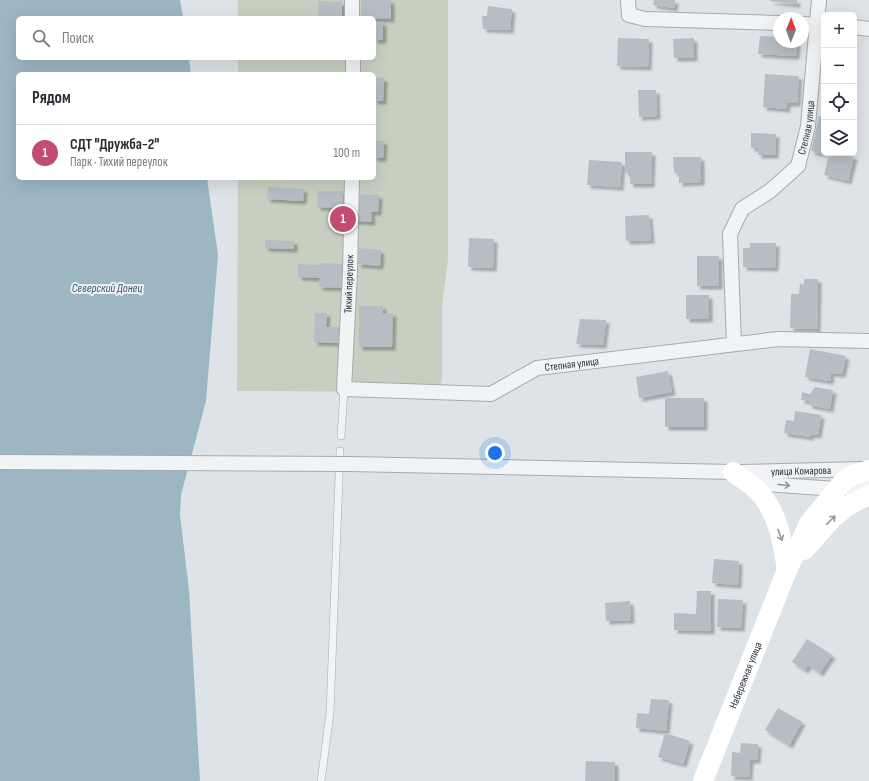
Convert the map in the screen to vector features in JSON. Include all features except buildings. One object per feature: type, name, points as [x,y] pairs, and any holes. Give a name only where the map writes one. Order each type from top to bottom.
[{"type":"street","points":[[352,0],[352,16]]},
{"type":"street","points":[[628,0],[629,15],[645,19],[773,23]]},
{"type":"street","name":"Степная улица","points":[[734,344],[730,234],[742,209],[770,191],[798,166],[808,126],[821,25],[819,0]]},
{"type":"street","points":[[809,24],[821,25]]},
{"type":"street","points":[[857,27],[869,29]]},
{"type":"street","points":[[353,60],[353,72]]},
{"type":"street","name":"Тихий переулок","points":[[344,389],[350,272],[352,180]]},
{"type":"street","name":"Степная улица","points":[[344,389],[491,394],[537,368],[778,339],[869,341]]},
{"type":"street","name":"улица Комарова","points":[[0,462],[348,464],[733,472],[869,469]]},
{"type":"street","name":"Набережная улица","points":[[703,781],[787,570],[810,522],[843,482],[851,476],[869,469]]},
{"type":"street","points":[[733,472],[765,484],[836,489],[869,486]]},
{"type":"street","points":[[733,472],[758,491],[770,508],[782,540],[787,570]]},
{"type":"street","points":[[787,570],[831,520],[847,506],[869,495]]},
{"type":"lane","points":[[341,436],[344,389]]},
{"type":"lane","points":[[322,781],[330,713],[340,451]]},
{"type":"green space","points":[[238,0],[448,0],[448,259],[442,306],[442,380],[439,392],[237,391],[238,180],[376,180],[376,72],[238,72],[238,60],[376,60],[376,16],[238,16]]},
{"type":"water","name":"Северский Донец","points":[[0,0],[180,0],[183,16],[16,16],[16,60],[189,60],[191,72],[16,72],[16,180],[207,180],[218,255],[206,401],[181,495],[180,515],[189,590],[200,781],[0,781]]},
{"type":"place","name":"СДТ \"Дружба-2\"","points":[[343,219]]}]
